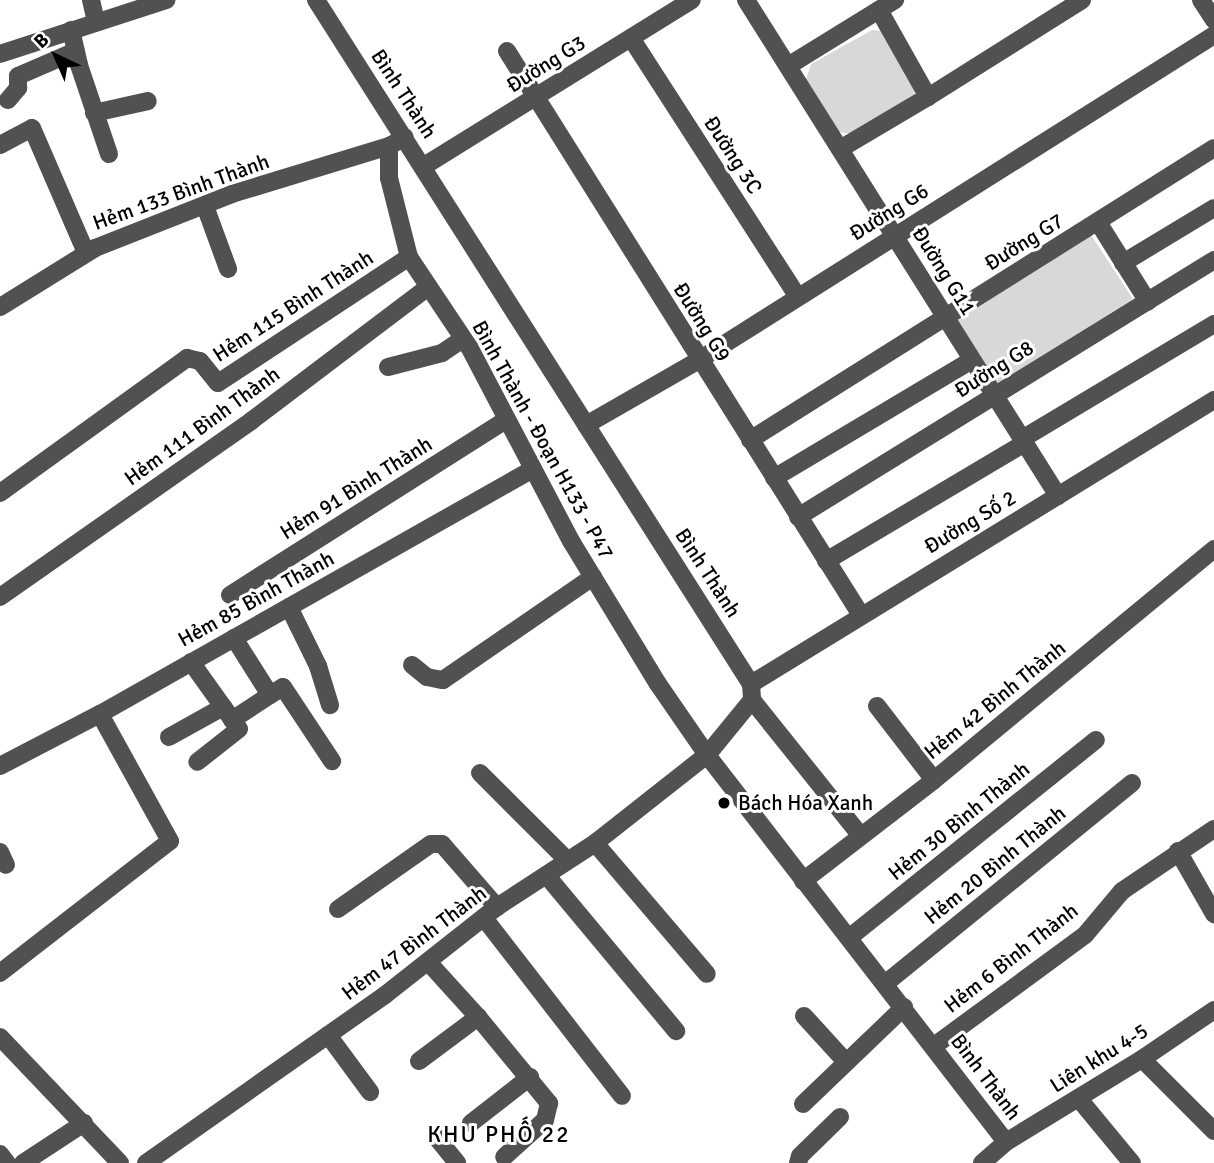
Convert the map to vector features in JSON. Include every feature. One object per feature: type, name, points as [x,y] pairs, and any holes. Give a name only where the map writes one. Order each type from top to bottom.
[{"type":"street","points":[[91,0],[96,22]]},
{"type":"street","points":[[0,54],[166,0]]},
{"type":"street","name":"Bình Thành","points":[[316,0],[424,166],[751,692],[861,836]]},
{"type":"street","name":"Đường G3","points":[[424,166],[692,0]]},
{"type":"street","name":"Đường G11","points":[[746,0],[1058,496]]},
{"type":"street","points":[[788,66],[895,0]]},
{"type":"street","points":[[840,149],[1082,0]]},
{"type":"street","points":[[1202,0],[1214,20]]},
{"type":"street","points":[[879,10],[928,97]]},
{"type":"street","points":[[71,30],[94,113],[109,154]]},
{"type":"street","name":"Đường G6","points":[[586,425],[699,360],[1214,35]]},
{"type":"street","name":"Đường 3C","points":[[631,38],[798,297]]},
{"type":"street","points":[[8,100],[18,88],[18,76],[76,51]]},
{"type":"street","name":"Đường G9","points":[[507,51],[534,98],[861,615]]},
{"type":"street","points":[[94,113],[148,101]]},
{"type":"street","points":[[0,145],[32,128],[86,253]]},
{"type":"street","points":[[389,146],[405,137]]},
{"type":"street","name":"Hẻm 133 Bình Thành","points":[[0,307],[86,253],[232,194],[389,146]]},
{"type":"street","name":"Bình Thành - Đoạn H133 - P47","points":[[389,146],[389,178],[409,257],[463,339],[532,470],[593,577],[707,755]]},
{"type":"street","name":"Đường G7","points":[[750,440],[1214,148]]},
{"type":"street","points":[[205,206],[228,269]]},
{"type":"street","points":[[1123,262],[1214,208]]},
{"type":"street","points":[[1098,222],[1148,302]]},
{"type":"street","name":"Hẻm 115 Bình Thành","points":[[0,493],[187,358],[200,362],[218,383],[409,257]]},
{"type":"street","name":"Đường G8","points":[[798,517],[1214,260]]},
{"type":"street","name":"Hẻm 111 Bình Thành","points":[[0,597],[251,421],[428,287]]},
{"type":"street","points":[[826,561],[1214,324]]},
{"type":"street","points":[[388,366],[442,353],[463,339]]},
{"type":"street","points":[[774,478],[972,360]]},
{"type":"street","name":"Đường Số 2","points":[[751,692],[861,615],[1214,400]]},
{"type":"street","name":"Hẻm 91 Bình Thành","points":[[230,594],[506,420]]},
{"type":"street","name":"Hẻm 85 Bình Thành","points":[[0,766],[100,713],[532,470]]},
{"type":"street","name":"Hẻm 42 Bình Thành","points":[[803,881],[934,780],[1214,550]]},
{"type":"street","points":[[412,665],[427,677],[443,680],[593,577]]},
{"type":"street","points":[[289,607],[318,666],[330,705]]},
{"type":"street","points":[[234,638],[270,695]]},
{"type":"street","points":[[191,662],[239,729],[197,762]]},
{"type":"street","points":[[169,737],[270,695],[283,687],[332,761]]},
{"type":"street","points":[[707,755],[751,692]]},
{"type":"street","points":[[877,706],[934,780]]},
{"type":"street","points":[[0,973],[170,841],[100,713]]},
{"type":"street","name":"Hẻm 30 Bình Thành","points":[[850,937],[1097,740]]},
{"type":"street","name":"Bình Thành","points":[[707,755],[803,881],[886,983],[1006,1142]]},
{"type":"street","name":"Hẻm 47 Bình Thành","points":[[146,1163],[429,963],[490,913],[595,843],[707,755]]},
{"type":"street","points":[[480,773],[567,860]]},
{"type":"street","name":"Hẻm 20 Bình Thành","points":[[886,983],[1132,783]]},
{"type":"street","name":"Hẻm 6 Bình Thành","points":[[934,1046],[1085,935],[1122,891],[1214,829]]},
{"type":"street","points":[[595,843],[707,974]]},
{"type":"street","points":[[338,909],[430,844],[442,844],[622,1096]]},
{"type":"street","points":[[1178,851],[1214,914]]},
{"type":"street","points":[[547,876],[676,1031]]},
{"type":"street","points":[[429,963],[530,1077],[549,1103],[545,1120],[504,1157]]},
{"type":"street","points":[[803,1104],[904,1007]]},
{"type":"street","points":[[804,1016],[846,1062]]},
{"type":"street","name":"Liên khu 4-5","points":[[982,1163],[1006,1142],[1212,1016]]},
{"type":"street","points":[[419,1061],[478,1017]]},
{"type":"street","points":[[328,1035],[370,1091]]},
{"type":"street","points":[[0,1037],[120,1163]]},
{"type":"street","points":[[1142,1059],[1214,1131]]},
{"type":"street","points":[[471,1123],[530,1077]]},
{"type":"street","points":[[1079,1099],[1132,1163]]},
{"type":"street","points":[[798,1163],[800,1156],[840,1117]]},
{"type":"street","points":[[23,1163],[84,1123]]},
{"type":"street","points":[[437,1138],[457,1163]]},
{"type":"street","points":[[0,1154],[7,1163]]},
{"type":"shaded area","points":[[872,30],[882,31],[915,88],[914,96],[852,134],[838,132],[806,79],[811,64]]},
{"type":"shaded area","points":[[1091,235],[1133,299],[998,383],[957,321]]},
{"type":"place","name":"Bách Hóa Xanh","points":[[724,803]]},
{"type":"district","name":"KHU PHỐ 22","points":[[499,1135]]}]
